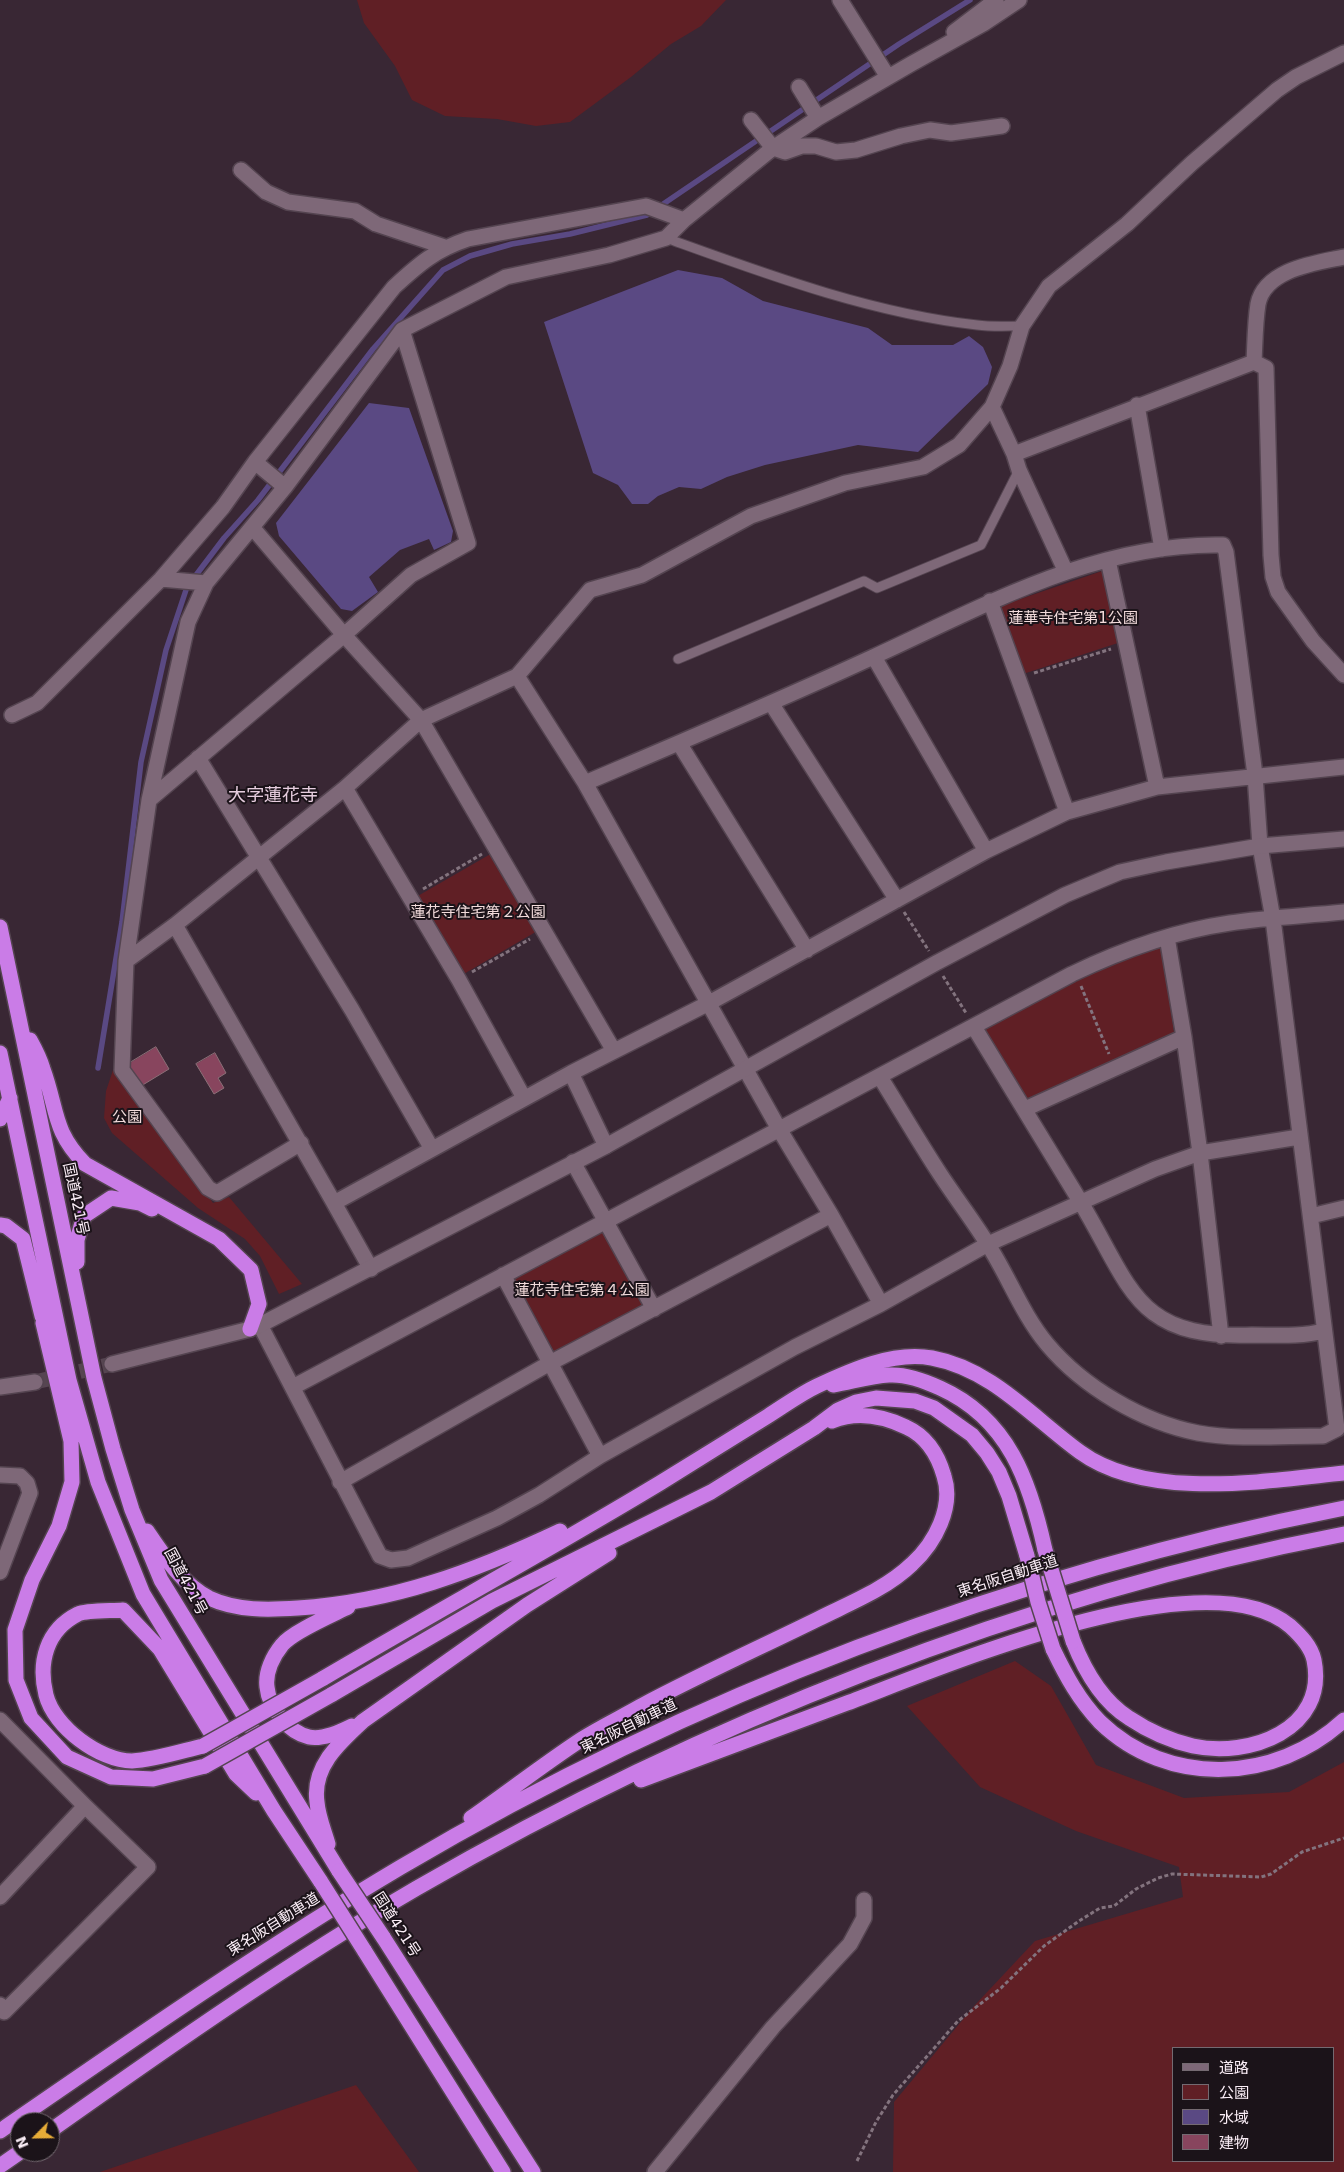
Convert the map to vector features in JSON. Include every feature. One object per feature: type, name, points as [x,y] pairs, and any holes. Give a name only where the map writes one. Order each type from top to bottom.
[{"type":"highway","name":"国道421号","points":[[0,927],[94,1378],[132,1510],[161,1580],[336,1866],[533,2172]]},
{"type":"highway","points":[[18,1011],[43,1069],[58,1126],[70,1148],[85,1164],[219,1239],[251,1270],[260,1304],[255,1327]]},
{"type":"highway","points":[[0,1053],[60,1340],[79,1420],[98,1482],[143,1594],[274,1812],[322,1882],[503,2172]]},
{"type":"highway","points":[[0,1119],[10,1098]]},
{"type":"highway","points":[[76,1292],[77,1240],[84,1216],[111,1198],[140,1203],[219,1239]]},
{"type":"highway","points":[[0,1225],[6,1226],[24,1239],[71,1440],[72,1482],[59,1526],[32,1580],[15,1630],[16,1680],[31,1718],[67,1757],[112,1777],[153,1779],[205,1766],[492,1601],[711,1492],[814,1428],[838,1410],[856,1402],[876,1398],[915,1401],[934,1408],[972,1435],[987,1453],[999,1472],[1009,1496],[1053,1649],[1072,1687],[1101,1723],[1139,1750],[1165,1761],[1186,1767],[1207,1770],[1232,1770],[1271,1763],[1314,1744],[1344,1720]]},
{"type":"highway","points":[[42,1316],[60,1340]]},
{"type":"highway","points":[[274,1812],[236,1774],[160,1649],[123,1610],[78,1614],[55,1632],[43,1656],[46,1696],[60,1722],[82,1742],[107,1756],[132,1761],[203,1746],[322,1679],[660,1483],[814,1387],[851,1371],[902,1356],[930,1357],[973,1371],[1017,1401],[1082,1454],[1109,1468],[1141,1479],[1191,1484],[1344,1473]]},
{"type":"highway","points":[[569,1807],[1028,1635],[1103,1616],[1151,1607],[1184,1603],[1239,1604],[1263,1611],[1284,1621],[1302,1636],[1314,1658],[1315,1686],[1310,1705],[1295,1723],[1278,1735],[1260,1744],[1238,1747],[1194,1746],[1164,1736],[1127,1717],[1109,1701],[1090,1677],[1073,1641],[1045,1550],[1039,1524],[1021,1469],[1008,1446],[993,1427],[964,1401],[928,1383],[908,1377],[889,1375],[814,1387]]},
{"type":"highway","points":[[402,1866],[582,1740],[683,1684],[867,1595],[899,1575],[913,1563],[926,1548],[939,1526],[945,1511],[945,1480],[933,1450],[908,1427],[888,1419],[871,1416],[845,1417],[814,1428]]},
{"type":"highway","points":[[71,1440],[79,1420]]},
{"type":"highway","points":[[132,1510],[170,1564],[190,1585],[208,1597],[227,1605],[251,1609],[281,1609],[319,1607],[407,1591],[482,1566],[660,1483]]},
{"type":"highway","name":"東名阪自動車道","points":[[0,2131],[189,2001],[402,1866],[518,1802],[655,1732],[782,1677],[892,1634],[988,1601],[1114,1563],[1206,1539],[1344,1508]]},
{"type":"highway","points":[[336,1866],[317,1804],[316,1791],[319,1776],[328,1756],[342,1740],[363,1722],[527,1605],[672,1513]]},
{"type":"highway","points":[[60,2124],[204,2023],[415,1889],[506,1839],[668,1757],[794,1702],[901,1660],[998,1626],[1186,1570],[1344,1534]]},
{"type":"highway","points":[[363,1722],[324,1736],[307,1737],[294,1730],[282,1719],[270,1700],[267,1686],[268,1671],[274,1655],[284,1642],[323,1619],[365,1600]]},
{"type":"street","points":[[840,0],[888,78]]},
{"type":"street","points":[[910,64],[996,0]]},
{"type":"street","points":[[301,1142],[217,1193],[208,1188],[122,1070],[126,961],[149,800],[188,622],[206,583],[285,487],[402,330],[506,278],[609,256],[666,238],[684,220],[773,148],[818,118],[983,24],[1019,0]]},
{"type":"street","points":[[126,961],[175,926],[259,855],[345,788],[421,720],[517,676],[590,590],[642,576],[751,516],[845,483],[923,467],[959,445],[992,407],[1010,366],[1022,326],[1049,286],[1126,224],[1192,163],[1277,90],[1296,77],[1344,53]]},
{"type":"street","points":[[799,86],[818,118]]},
{"type":"street","points":[[751,120],[773,148],[785,152],[802,146],[816,146],[836,152],[856,150],[901,136],[930,130],[951,133],[1002,126]]},
{"type":"street","points":[[241,170],[266,192],[288,202],[356,211],[376,224],[445,247]]},
{"type":"street","points":[[12,715],[37,704],[161,579],[223,507],[255,462],[394,287],[418,265],[445,247],[468,239],[646,206],[684,220]]},
{"type":"street","points":[[1254,362],[1258,302],[1269,284],[1284,274],[1307,265],[1344,257]]},
{"type":"street","points":[[149,800],[344,635],[411,575],[468,543],[402,330]]},
{"type":"street","points":[[1014,454],[1137,405],[1254,362],[1266,368],[1273,577],[1278,592],[1314,640],[1344,675]]},
{"type":"street","points":[[1137,405],[1162,549]]},
{"type":"street","points":[[992,407],[1014,454],[1018,470],[1066,572]]},
{"type":"street","points":[[255,462],[285,487]]},
{"type":"street","points":[[252,527],[344,635],[421,720],[614,1051]]},
{"type":"street","points":[[585,784],[874,657],[990,601],[1066,572],[1108,560],[1162,549],[1223,545],[1227,561],[1255,776],[1260,846],[1273,919],[1337,1429],[1323,1436],[1217,1435],[1188,1430],[1151,1419],[1128,1409],[1068,1365],[1047,1343],[1026,1313],[988,1244],[939,1172],[880,1077]]},
{"type":"street","points":[[1108,560],[1157,787]]},
{"type":"street","points":[[161,579],[206,583]]},
{"type":"street","points":[[990,601],[1068,812]]},
{"type":"street","points":[[874,657],[986,851]]},
{"type":"street","points":[[517,676],[585,784],[779,1129],[832,1215],[881,1304]]},
{"type":"street","points":[[771,703],[897,900]]},
{"type":"street","points":[[679,743],[807,950]]},
{"type":"street","points":[[198,758],[259,855],[432,1149]]},
{"type":"street","points":[[334,1203],[524,1098],[709,1003],[986,851],[1068,812],[1157,787],[1344,767]]},
{"type":"street","points":[[345,788],[459,980],[524,1098]]},
{"type":"street","points":[[112,1364],[255,1327],[606,1146],[936,964],[1065,896],[1120,872],[1260,846],[1344,839]]},
{"type":"street","points":[[293,1387],[1076,972],[1111,956],[1167,937],[1232,922],[1344,912]]},
{"type":"street","points":[[175,926],[301,1142],[370,1269]]},
{"type":"street","points":[[1167,937],[1184,1037],[1200,1153],[1221,1336]]},
{"type":"street","points":[[974,1027],[1081,1202],[1116,1269],[1142,1304],[1172,1325],[1193,1332],[1221,1336],[1282,1336],[1324,1331]]},
{"type":"street","points":[[1025,1110],[1184,1037]]},
{"type":"street","points":[[571,1073],[606,1146]]},
{"type":"street","points":[[255,1327],[293,1387],[340,1482],[380,1556],[391,1560],[408,1558],[497,1518],[600,1456],[988,1244],[1155,1169],[1200,1153],[1299,1137]]},
{"type":"street","points":[[573,1162],[654,1309]]},
{"type":"street","points":[[1311,1216],[1344,1208]]},
{"type":"street","points":[[340,1482],[550,1363],[832,1215]]},
{"type":"street","points":[[503,1275],[600,1456]]},
{"type":"street","points":[[0,1387],[35,1382]]},
{"type":"street","points":[[0,1476],[20,1476],[27,1483],[30,1492],[0,1572]]},
{"type":"street","points":[[0,1720],[148,1867],[4,2012],[0,2005]]},
{"type":"street","points":[[0,1897],[85,1806]]},
{"type":"street","points":[[654,2172],[773,2027],[850,1944],[864,1918],[864,1900]]},
{"type":"lane","points":[[666,238],[824,292],[924,317],[978,325],[1022,326]]},
{"type":"lane","points":[[678,659],[864,581],[877,588],[981,545],[1018,470]]},
{"type":"path","points":[[1019,678],[1126,644]]},
{"type":"path","points":[[409,897],[496,847]]},
{"type":"path","points":[[897,900],[974,1027]]},
{"type":"path","points":[[459,980],[544,930]]},
{"type":"path","points":[[1076,972],[1115,1069]]},
{"type":"path","points":[[857,2162],[888,2101],[958,2022],[1001,1988],[1044,1946],[1079,1921],[1100,1908],[1114,1906],[1136,1888],[1158,1878],[1172,1874],[1261,1878],[1271,1874],[1302,1852],[1344,1838]]},
{"type":"green space","points":[[357,0],[726,0],[701,26],[671,44],[631,77],[570,122],[536,126],[497,119],[445,116],[412,100],[395,66],[364,23]]},
{"type":"green space","name":"蓮華寺住宅第1公園","points":[[1105,570],[1121,642],[1023,674],[997,607]]},
{"type":"green space","name":"蓮花寺住宅第２公園","points":[[494,852],[539,930],[462,975],[416,897]]},
{"type":"green space","points":[[1162,947],[1174,1033],[1027,1099],[984,1029],[1112,963]]},
{"type":"green space","name":"公園","points":[[114,1067],[213,1203],[229,1197],[302,1284],[279,1294],[260,1256],[245,1239],[198,1208],[112,1133],[104,1118],[106,1091]]},
{"type":"green space","name":"蓮花寺住宅第４公園","points":[[605,1228],[648,1305],[556,1355],[514,1278]]},
{"type":"green space","points":[[1015,1661],[1051,1686],[1096,1765],[1184,1798],[1289,1792],[1344,1762],[1344,2172],[893,2172],[894,2102],[975,2005],[1035,1941],[1183,1897],[1179,1867],[1076,1831],[980,1787],[907,1706]]},
{"type":"green space","points":[[356,2085],[419,2172],[100,2172]]},
{"type":"water","points":[[678,270],[722,278],[763,301],[868,328],[892,345],[953,345],[969,336],[983,347],[992,367],[988,384],[918,452],[858,445],[765,465],[727,477],[701,489],[679,487],[658,496],[648,504],[632,504],[618,485],[593,473],[544,322]]},
{"type":"water","points":[[369,403],[409,408],[453,531],[451,542],[434,550],[429,539],[400,550],[369,577],[378,592],[352,611],[341,609],[279,536],[276,523]]},
{"type":"building","points":[[156,1047],[169,1069],[141,1086],[128,1064]]},
{"type":"building","points":[[215,1053],[226,1073],[218,1078],[224,1088],[214,1094],[196,1064]]},
{"type":"waterway","points":[[98,1068],[122,922],[141,762],[166,650],[187,587],[224,538],[258,500],[373,349],[443,270],[470,256],[512,244],[570,234],[647,215],[899,44],[970,0]]},
{"type":"tunnel","points":[[35,1382],[112,1364]]},
{"type":"district","name":"大字蓮花寺","points":[[273,796]]}]
